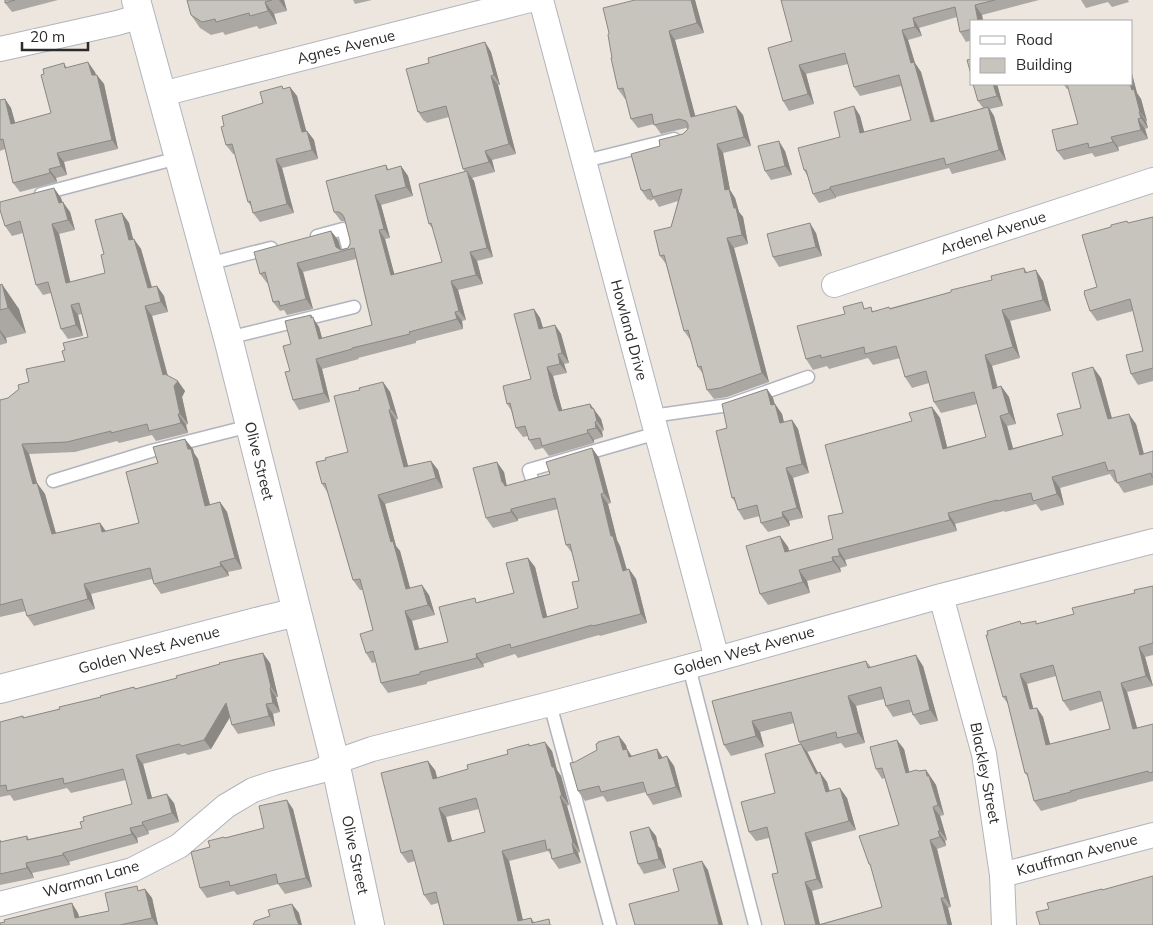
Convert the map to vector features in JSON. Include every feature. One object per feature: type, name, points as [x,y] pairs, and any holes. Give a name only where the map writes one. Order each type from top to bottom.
[{"type":"street","name":"Agnes Avenue","points":[[162,94],[530,0]]},
{"type":"street","name":"Howland Drive","points":[[542,0],[717,659]]},
{"type":"street","name":"Olive Street","points":[[138,8],[228,338],[335,762],[370,925]]},
{"type":"street","points":[[0,49],[116,23],[138,8]]},
{"type":"street","name":"Ardenel Avenue","points":[[834,285],[1153,180]]},
{"type":"street","name":"Golden West Avenue","points":[[335,762],[372,749],[689,667],[941,596],[1153,541]]},
{"type":"street","name":"Blackley Street","points":[[941,596],[984,754],[1002,875],[1004,925]]},
{"type":"street","name":"Golden West Avenue","points":[[0,689],[297,612]]},
{"type":"street","name":"Warman Lane","points":[[0,904],[132,870],[178,846],[226,806],[253,790],[320,771],[335,762]]},
{"type":"street","name":"Kauffman Avenue","points":[[1002,875],[1153,835]]},
{"type":"lane","points":[[584,161],[687,136]]},
{"type":"lane","points":[[25,198],[178,158]]},
{"type":"lane","points":[[304,239],[343,229],[349,251]]},
{"type":"lane","points":[[208,264],[285,244]]},
{"type":"lane","points":[[228,338],[354,307]]},
{"type":"lane","points":[[533,482],[529,470],[655,425],[729,405],[808,377]]},
{"type":"lane","points":[[53,480],[151,451],[250,426]]},
{"type":"lane","points":[[689,667],[755,925]]},
{"type":"lane","points":[[550,704],[610,925]]},
{"type":"building","points":[[187,0],[272,0],[265,2],[268,11],[250,16],[249,13],[216,22],[215,19],[202,22],[191,15]]},
{"type":"building","points":[[635,0],[691,0],[697,23],[669,31],[691,117],[736,106],[744,137],[717,144],[725,190],[729,189],[734,208],[736,208],[742,235],[727,238],[762,373],[720,388],[707,390],[701,366],[698,367],[688,330],[684,331],[664,255],[660,256],[654,231],[671,227],[682,189],[653,197],[650,189],[641,190],[631,154],[660,146],[659,140],[683,134],[688,129],[686,121],[679,119],[654,125],[652,114],[631,119],[623,88],[618,89],[603,8]]},
{"type":"building","points":[[781,0],[995,0],[975,5],[978,20],[970,20],[970,30],[960,32],[955,7],[913,18],[915,27],[902,30],[911,63],[914,62],[931,122],[988,107],[999,150],[946,165],[944,158],[830,187],[830,189],[813,194],[798,148],[840,137],[834,112],[854,106],[860,133],[911,120],[899,75],[854,87],[845,53],[799,65],[808,94],[783,101],[768,48],[792,41]]},
{"type":"building","points":[[485,42],[494,75],[491,76],[509,144],[485,151],[489,162],[463,169],[446,106],[418,112],[406,69],[429,63],[428,58]]},
{"type":"building","points":[[970,59],[970,71],[967,60]]},
{"type":"building","points":[[88,62],[92,75],[97,75],[112,140],[57,153],[61,166],[49,169],[50,173],[13,183],[3,139],[0,140],[0,100],[5,99],[11,124],[51,113],[41,75],[44,74],[43,69],[64,63],[65,68]]},
{"type":"building","points":[[973,85],[993,85],[997,96],[978,101]]},
{"type":"building","points":[[1067,85],[1130,85],[1132,90],[1134,89],[1140,112],[1141,118],[1138,119],[1141,130],[1111,137],[1113,142],[1089,148],[1088,143],[1057,151],[1052,130],[1078,124]]},
{"type":"building","points":[[282,86],[283,89],[290,87],[302,132],[307,131],[312,150],[276,159],[287,204],[253,213],[250,201],[248,202],[232,144],[226,145],[221,127],[224,126],[222,116],[263,103],[260,92]]},
{"type":"building","points":[[779,141],[785,166],[765,171],[758,146]]},
{"type":"building","points":[[386,165],[387,170],[401,166],[406,187],[375,195],[384,229],[379,230],[391,275],[442,262],[431,223],[429,224],[419,184],[467,171],[487,248],[470,252],[476,275],[451,281],[459,311],[455,312],[457,319],[409,332],[410,334],[316,359],[324,393],[293,400],[285,372],[290,371],[283,346],[291,344],[285,321],[311,315],[319,339],[372,325],[354,248],[297,263],[306,299],[280,306],[279,301],[273,302],[265,272],[260,274],[254,252],[331,231],[336,247],[341,250],[348,248],[350,240],[344,217],[339,212],[334,212],[326,181]]},
{"type":"building","points":[[54,188],[59,203],[63,202],[68,220],[52,224],[66,283],[105,273],[101,255],[104,254],[95,220],[122,213],[129,240],[134,239],[148,288],[157,286],[161,302],[145,306],[163,375],[165,374],[178,381],[174,386],[181,423],[149,431],[147,424],[67,442],[22,444],[33,484],[37,483],[52,534],[100,523],[102,532],[139,523],[126,472],[158,463],[153,447],[185,439],[188,449],[191,449],[205,506],[220,502],[235,558],[220,562],[221,566],[154,584],[150,568],[84,584],[88,599],[27,616],[22,599],[0,605],[0,400],[8,398],[19,389],[18,385],[29,382],[26,369],[65,361],[62,351],[65,350],[63,343],[88,337],[79,303],[71,305],[76,325],[61,329],[48,282],[36,285],[20,221],[5,226],[0,210],[0,202]]},
{"type":"building","points":[[1153,217],[1153,368],[1131,374],[1126,355],[1143,351],[1130,299],[1090,311],[1084,291],[1097,287],[1082,235],[1111,227],[1111,225]]},
{"type":"building","points":[[810,223],[816,247],[773,257],[767,234]]},
{"type":"building","points":[[1024,268],[1025,273],[1036,270],[1043,300],[1002,310],[1013,347],[985,355],[993,389],[1001,386],[1009,413],[1000,416],[1009,450],[1063,435],[1057,414],[1081,408],[1072,373],[1093,367],[1108,419],[1129,414],[1140,455],[1153,451],[1153,477],[1151,473],[1117,483],[1114,470],[1108,471],[1105,462],[1052,477],[1057,494],[1033,501],[1031,493],[997,500],[948,513],[950,520],[838,549],[840,556],[832,557],[833,561],[799,570],[803,582],[760,594],[746,546],[780,536],[785,552],[833,539],[828,516],[843,513],[825,445],[912,421],[909,413],[932,407],[943,449],[986,437],[974,392],[934,402],[926,371],[905,377],[896,346],[865,354],[864,347],[821,358],[821,355],[806,359],[797,326],[845,314],[843,307],[862,302],[864,309],[871,307],[872,312],[889,307],[890,309],[951,292],[951,290],[992,280],[991,276]]},
{"type":"building","points":[[2,284],[8,308],[0,310],[0,285]]},
{"type":"building","points":[[534,309],[539,329],[555,325],[562,353],[558,354],[560,364],[547,367],[559,411],[590,404],[591,408],[594,409],[597,421],[595,422],[596,428],[587,430],[588,433],[542,446],[540,438],[529,440],[525,426],[516,428],[510,403],[507,404],[503,386],[531,379],[514,314]]},
{"type":"building","points":[[383,382],[404,467],[431,461],[436,478],[378,495],[406,589],[422,585],[428,605],[405,611],[415,650],[448,642],[439,607],[475,598],[476,603],[514,593],[506,563],[528,558],[543,618],[578,608],[572,582],[579,581],[570,544],[566,545],[555,498],[511,509],[511,512],[486,518],[473,468],[497,462],[502,482],[505,486],[550,474],[546,462],[592,448],[604,493],[601,494],[611,536],[613,536],[623,571],[629,569],[641,614],[592,625],[511,648],[510,644],[476,654],[477,658],[381,683],[373,651],[366,653],[360,634],[373,630],[360,579],[353,580],[325,483],[322,484],[316,462],[348,452],[334,396]]},
{"type":"building","points":[[767,389],[771,405],[775,404],[780,423],[792,420],[802,464],[786,468],[797,508],[782,512],[783,517],[761,523],[757,505],[738,510],[734,497],[732,498],[716,431],[727,428],[722,404]]},
{"type":"building","points":[[1153,586],[1153,643],[1139,647],[1146,676],[1121,683],[1133,729],[1153,724],[1153,772],[1149,773],[1148,771],[1034,801],[1006,696],[1003,697],[986,635],[988,635],[987,631],[1020,621],[1021,624],[1036,621],[1036,624],[1074,614],[1072,608],[1135,593],[1134,590]],"holes":[[[1053,665],[1063,701],[1100,691],[1110,729],[1046,745],[1037,708],[1030,709],[1020,674]]]},
{"type":"building","points":[[263,653],[273,703],[266,704],[269,716],[232,725],[226,703],[204,740],[136,755],[148,799],[167,794],[172,813],[142,822],[143,825],[130,828],[132,834],[63,853],[63,855],[26,863],[27,868],[0,874],[0,842],[27,836],[27,840],[82,828],[80,822],[84,821],[83,817],[132,804],[123,769],[64,784],[63,778],[7,791],[6,785],[0,786],[0,722],[60,709],[59,707],[134,687],[135,689],[177,678],[176,676],[219,663]]},
{"type":"building","points":[[916,655],[930,710],[913,715],[909,700],[886,706],[881,687],[848,696],[858,733],[837,738],[836,732],[799,742],[791,712],[752,721],[756,736],[724,745],[712,701],[866,661],[868,668]]},
{"type":"building","points":[[619,736],[623,750],[627,749],[629,757],[657,749],[659,759],[667,756],[676,787],[647,795],[643,782],[601,792],[599,786],[578,791],[570,763],[597,750],[596,744],[598,742]]},
{"type":"building","points":[[897,740],[906,773],[926,770],[938,805],[933,807],[940,837],[930,840],[945,898],[941,898],[948,925],[819,925],[882,907],[870,864],[859,836],[899,825],[882,768],[876,769],[870,747]]},
{"type":"building","points":[[545,742],[562,796],[560,796],[573,842],[574,853],[552,859],[550,849],[547,850],[545,840],[502,851],[518,921],[531,918],[532,923],[549,919],[550,925],[444,925],[436,892],[424,895],[412,850],[401,853],[381,773],[428,761],[433,779],[468,769],[467,765],[508,754],[507,750],[529,744],[529,746]],"holes":[[[476,798],[485,832],[448,842],[439,808]]]},
{"type":"building","points":[[801,744],[816,774],[820,772],[826,792],[840,788],[849,821],[805,833],[817,879],[805,882],[816,925],[785,925],[772,874],[778,873],[767,827],[749,832],[741,802],[775,793],[765,754]]},
{"type":"building","points":[[287,800],[306,878],[278,884],[276,874],[230,886],[229,881],[200,888],[191,852],[210,847],[208,841],[264,828],[259,806]]},
{"type":"building","points":[[649,827],[659,859],[638,864],[630,832]]},
{"type":"building","points":[[702,861],[719,925],[635,925],[629,904],[679,891],[673,869]]},
{"type":"building","points":[[1153,876],[1153,925],[1040,925],[1036,912],[1049,909],[1047,903]]},
{"type":"building","points":[[137,886],[138,891],[145,889],[152,918],[120,925],[0,925],[0,923],[5,922],[4,920],[72,903],[75,918],[109,911],[105,893]]},
{"type":"building","points":[[292,904],[299,925],[253,925],[255,921],[270,916],[268,910]]}]
